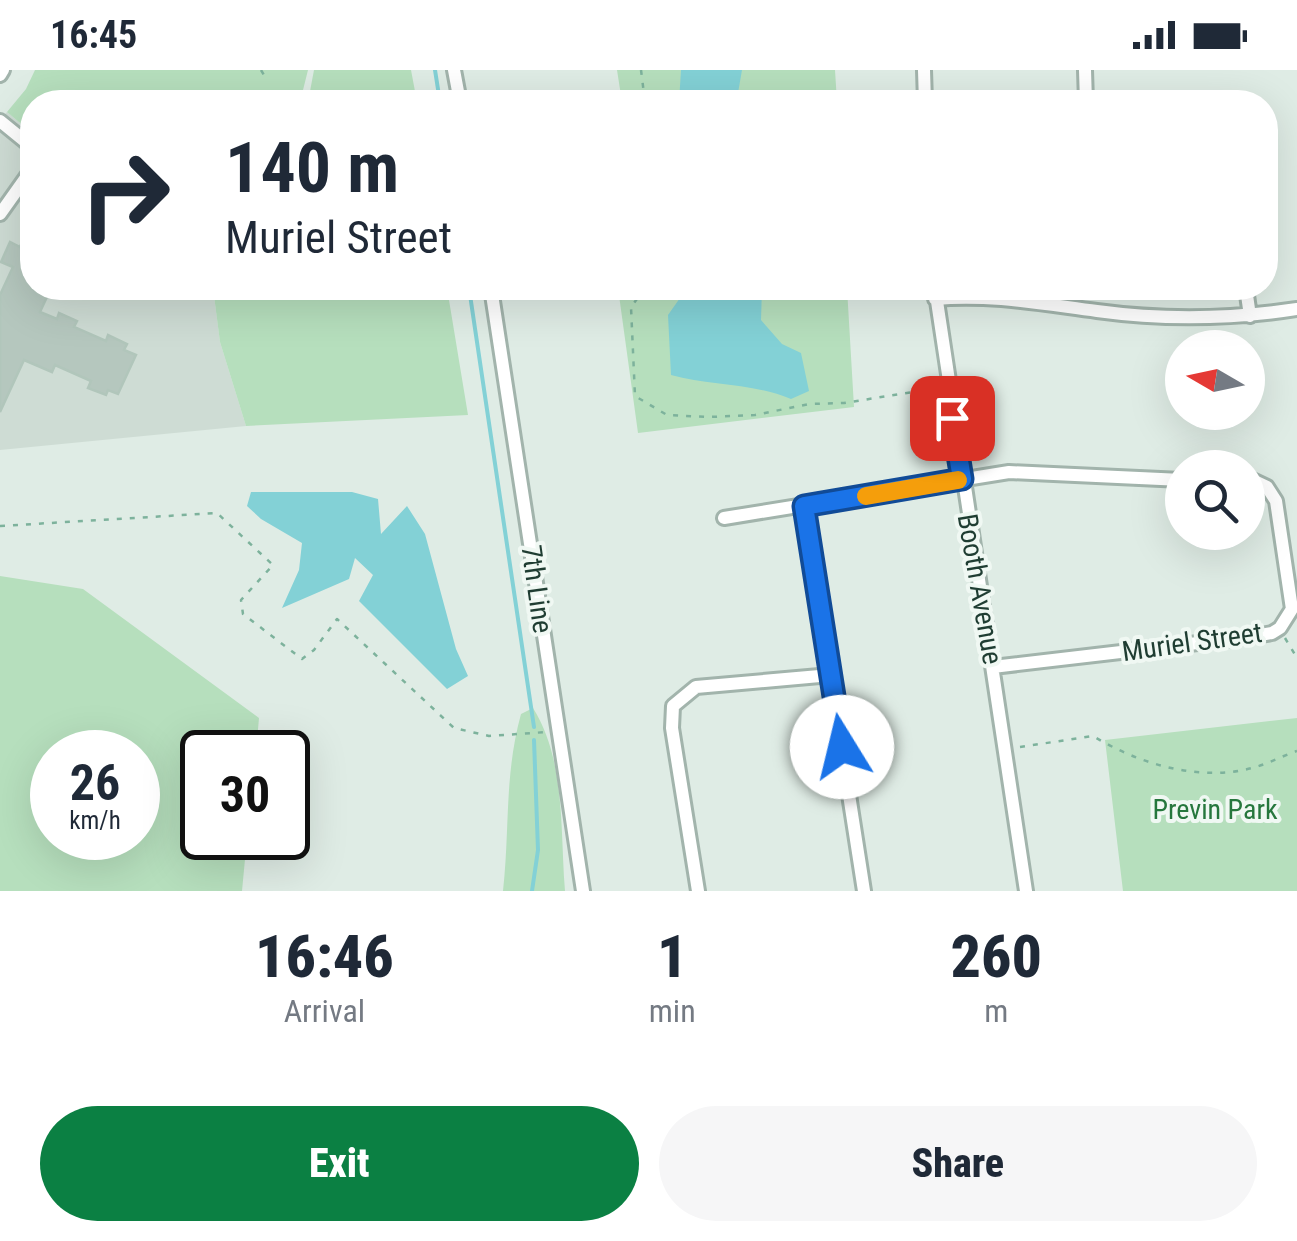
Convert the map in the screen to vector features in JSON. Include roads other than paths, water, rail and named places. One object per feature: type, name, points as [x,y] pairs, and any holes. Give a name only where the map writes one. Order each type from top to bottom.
[{"type":"street","points":[[0,143],[5,125]]},
{"type":"street","points":[[0,214],[20,186]]},
{"type":"street","name":"7th Line","points":[[493,300],[583,891]]},
{"type":"street","name":"Booth Avenue","points":[[936,300],[1026,891]]},
{"type":"street","points":[[1019,300],[1157,316],[1250,316],[1297,309]]},
{"type":"street","points":[[1248,300],[1250,316]]},
{"type":"street","points":[[724,518],[962,479],[1034,472],[1165,479]]},
{"type":"street","name":"Muriel Street","points":[[993,668],[1249,637],[1280,628],[1292,608],[1276,501],[1265,486]]},
{"type":"street","points":[[804,506],[864,891]]},
{"type":"street","points":[[698,891],[672,728],[673,706],[696,687],[831,675]]},
{"type":"water","points":[[681,70],[742,70],[739,90],[680,90]]},
{"type":"water","points":[[679,300],[762,300],[761,320],[782,344],[801,353],[809,391],[791,399],[762,390],[671,375],[668,315]]},
{"type":"water","points":[[251,492],[352,492],[378,499],[381,534],[407,506],[425,534],[456,649],[468,676],[447,689],[359,601],[373,575],[355,558],[349,579],[282,608],[299,570],[302,543],[247,506]]},
{"type":"waterway","points":[[435,70],[438,90]]},
{"type":"waterway","points":[[471,300],[534,727]]},
{"type":"waterway","points":[[532,891],[538,850],[534,740]]},
{"type":"park label","name":"Previn Park","points":[[1215,809]]}]
